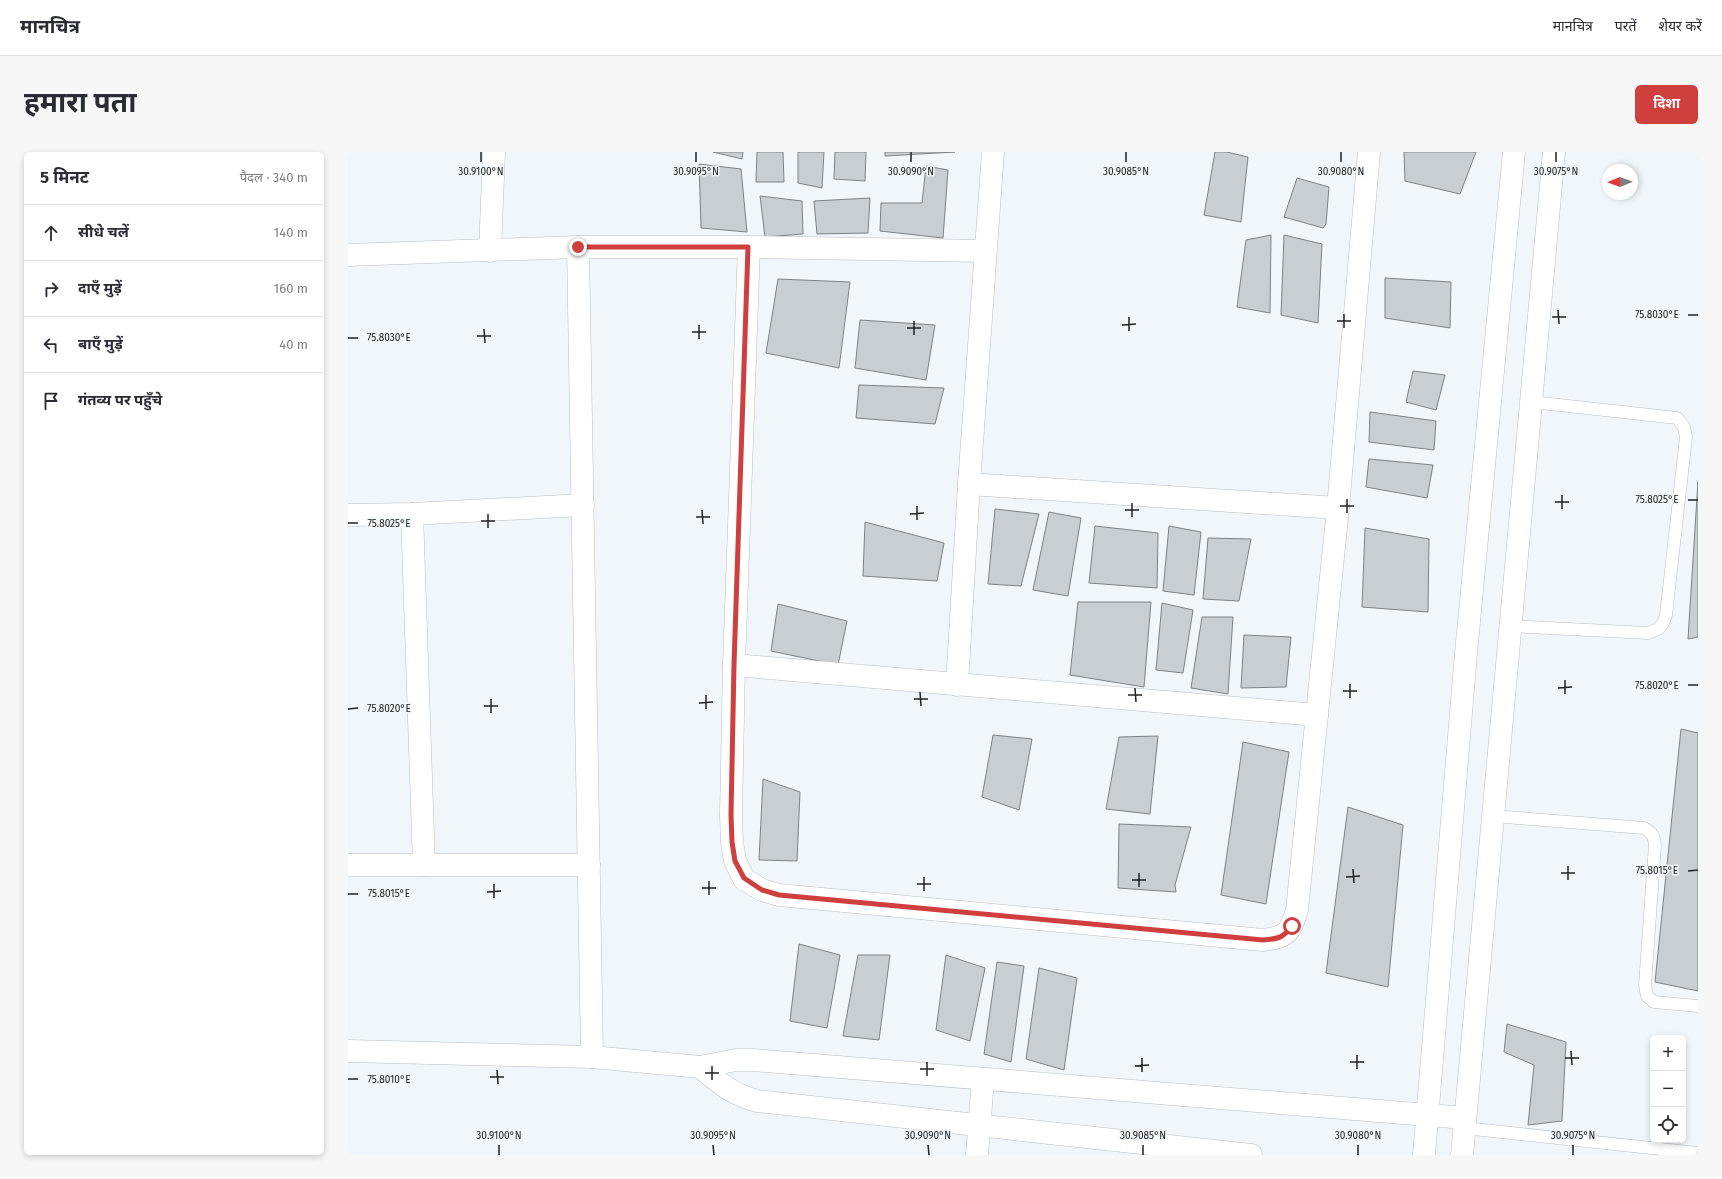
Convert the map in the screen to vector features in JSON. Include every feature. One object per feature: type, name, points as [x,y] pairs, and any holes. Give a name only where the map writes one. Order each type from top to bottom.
[{"type":"street","points":[[490,251],[494,152]]},
{"type":"street","points":[[957,685],[969,484],[993,152]]},
{"type":"street","points":[[748,247],[734,665],[731,815],[732,842],[735,861],[744,878],[762,890],[779,895],[1263,940],[1278,938],[1286,934],[1292,926],[1297,910],[1338,508],[1369,152]]},
{"type":"street","points":[[1424,1155],[1466,653],[1514,152]]},
{"type":"street","points":[[1462,1155],[1554,152]]},
{"type":"street","points":[[578,247],[592,1057]]},
{"type":"street","points":[[348,255],[578,247],[748,247],[985,251]]},
{"type":"street","points":[[969,484],[1338,508]]},
{"type":"street","points":[[348,515],[412,514],[583,505]]},
{"type":"street","points":[[412,514],[424,865]]},
{"type":"street","points":[[734,665],[1317,716]]},
{"type":"street","points":[[348,865],[589,865]]},
{"type":"street","points":[[348,1051],[592,1057],[700,1067],[736,1060],[753,1060],[1427,1115],[1465,1123]]},
{"type":"street","points":[[700,1067],[727,1089],[740,1096],[756,1101],[979,1124],[1251,1155]]},
{"type":"street","points":[[977,1155],[983,1079]]},
{"type":"lane","points":[[1511,626],[1647,633],[1655,632],[1661,627],[1664,623],[1666,615],[1686,437],[1684,427],[1677,418],[1532,402]]},
{"type":"lane","points":[[1493,816],[1644,828],[1651,832],[1656,845],[1645,985],[1646,996],[1654,1002],[1698,1006]]},
{"type":"lane","points":[[1465,1123],[1698,1153]]},
{"type":"building","points":[[713,152],[743,152],[742,159]]},
{"type":"building","points":[[757,152],[783,152],[784,182],[756,182]]},
{"type":"building","points":[[798,152],[824,152],[822,188],[798,183]]},
{"type":"building","points":[[835,152],[866,152],[865,181],[834,179]]},
{"type":"building","points":[[885,152],[955,152],[885,156]]},
{"type":"building","points":[[1215,152],[1227,152],[1248,157],[1241,222],[1204,215]]},
{"type":"building","points":[[1404,152],[1476,152],[1460,194],[1405,181]]},
{"type":"building","points":[[699,164],[741,169],[747,232],[701,228]]},
{"type":"building","points":[[926,166],[948,170],[943,238],[880,231],[881,203],[922,203]]},
{"type":"building","points":[[1297,178],[1329,187],[1326,224],[1323,228],[1284,217]]},
{"type":"building","points":[[760,196],[802,201],[803,234],[765,237]]},
{"type":"building","points":[[870,198],[868,233],[817,234],[814,201]]},
{"type":"building","points":[[1271,235],[1270,313],[1237,307],[1246,240]]},
{"type":"building","points":[[1284,235],[1322,244],[1318,323],[1281,315]]},
{"type":"building","points":[[1385,278],[1451,282],[1450,328],[1385,318]]},
{"type":"building","points":[[778,279],[850,282],[839,368],[766,353]]},
{"type":"building","points":[[860,320],[935,325],[926,380],[855,368]]},
{"type":"building","points":[[1413,371],[1445,375],[1436,410],[1406,402]]},
{"type":"building","points":[[859,385],[944,388],[935,424],[856,418]]},
{"type":"building","points":[[1370,412],[1436,421],[1434,450],[1369,442]]},
{"type":"building","points":[[1369,459],[1433,465],[1427,498],[1366,487]]},
{"type":"building","points":[[1698,481],[1698,637],[1688,639]]},
{"type":"building","points":[[995,509],[1039,514],[1021,586],[988,584]]},
{"type":"building","points":[[1049,512],[1081,518],[1068,596],[1033,590]]},
{"type":"building","points":[[865,522],[944,543],[937,581],[863,576]]},
{"type":"building","points":[[1095,526],[1158,533],[1157,588],[1089,583]]},
{"type":"building","points":[[1169,526],[1201,532],[1194,595],[1163,591]]},
{"type":"building","points":[[1365,528],[1429,539],[1428,612],[1362,607]]},
{"type":"building","points":[[1208,538],[1251,539],[1239,601],[1203,599]]},
{"type":"building","points":[[1078,602],[1151,602],[1144,687],[1070,675]]},
{"type":"building","points":[[1162,603],[1193,610],[1183,673],[1156,670]]},
{"type":"building","points":[[778,604],[847,621],[838,665],[771,651]]},
{"type":"building","points":[[1202,617],[1233,617],[1228,694],[1191,688]]},
{"type":"building","points":[[1244,635],[1291,637],[1286,687],[1241,688]]},
{"type":"building","points":[[1681,729],[1698,733],[1698,991],[1655,982]]},
{"type":"building","points":[[993,735],[1032,739],[1019,810],[982,797]]},
{"type":"building","points":[[1158,736],[1150,814],[1106,809],[1119,737]]},
{"type":"building","points":[[1243,742],[1289,752],[1266,904],[1221,895]]},
{"type":"building","points":[[763,779],[800,792],[797,861],[759,860]]},
{"type":"building","points":[[1348,807],[1403,825],[1388,987],[1326,973]]},
{"type":"building","points":[[1119,824],[1191,827],[1175,885],[1176,892],[1118,888]]},
{"type":"building","points":[[799,944],[840,955],[827,1028],[790,1021]]},
{"type":"building","points":[[858,955],[890,955],[879,1040],[843,1036]]},
{"type":"building","points":[[946,955],[985,968],[970,1041],[936,1030]]},
{"type":"building","points":[[997,962],[1024,966],[1011,1062],[984,1054]]},
{"type":"building","points":[[1039,968],[1077,978],[1064,1070],[1026,1059]]},
{"type":"building","points":[[1507,1024],[1566,1042],[1562,1121],[1528,1125],[1534,1065],[1504,1052]]},
{"type":"route","points":[[578,247],[748,247],[734,665],[731,815],[732,842],[735,861],[744,878],[762,890],[779,895],[1263,940],[1278,938],[1286,934],[1292,926]]}]
